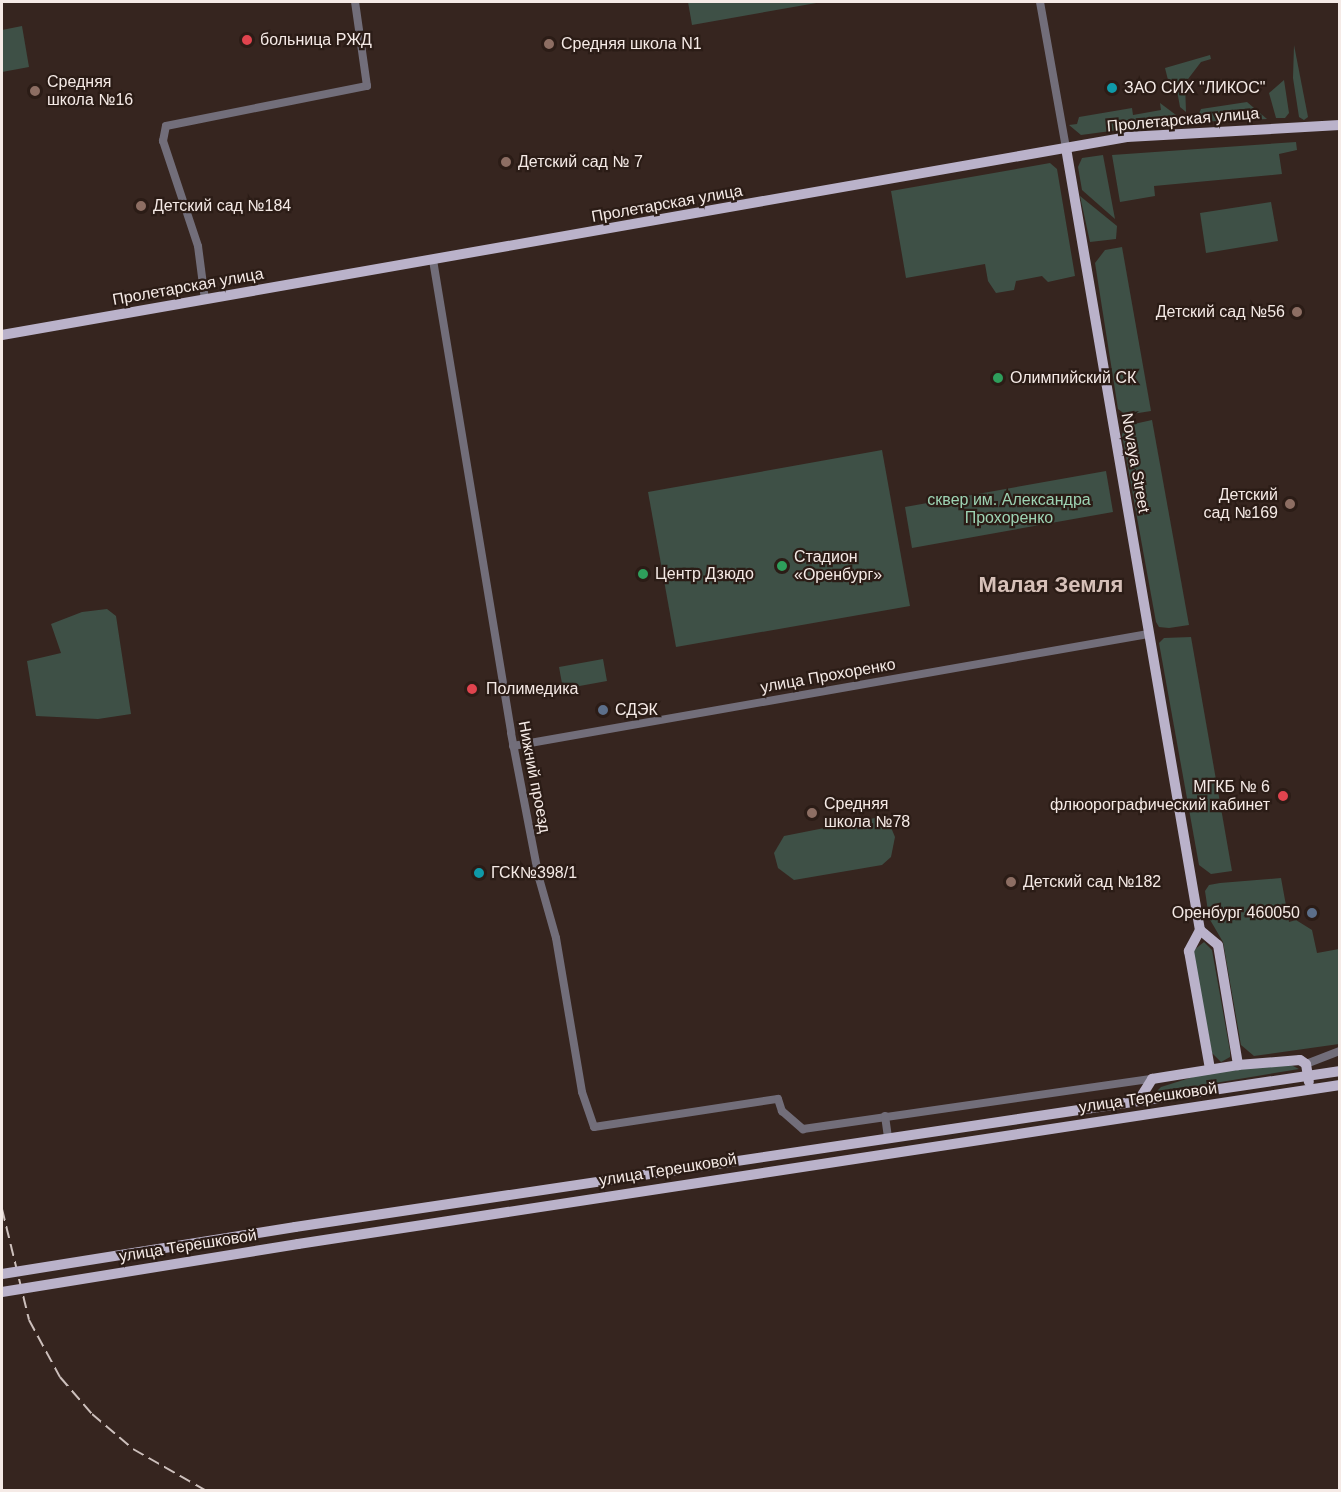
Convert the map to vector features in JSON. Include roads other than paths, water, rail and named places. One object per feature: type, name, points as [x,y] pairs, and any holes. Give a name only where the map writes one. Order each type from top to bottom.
[{"type":"main road","name":"Пролетарская улица","points":[[2,335],[1127,137],[1340,125]]},
{"type":"main road","name":"Novaya Street","points":[[1066,148],[1200,930],[1189,951],[1210,1069]]},
{"type":"main road","points":[[1200,930],[1218,945],[1238,1065]]},
{"type":"main road","points":[[1139,1100],[1152,1079],[1293,1059],[1307,1070],[1310,1089]]},
{"type":"main road","name":"улица Терешковой","points":[[2,1274],[503,1193],[1139,1100],[1307,1070],[1340,1071]]},
{"type":"main road","name":"улица Терешковой","points":[[2,1292],[460,1218],[1340,1085]]},
{"type":"main road","points":[[991,1122],[989,1128],[993,1136]]},
{"type":"street","points":[[205,300],[198,246],[163,141],[166,126],[367,86],[355,2]]},
{"type":"street","name":"Novaya Street","points":[[1040,2],[1066,148]]},
{"type":"street","name":"Нижний проезд","points":[[433,260],[513,746],[539,878],[556,938],[589,1120],[602,1128],[778,1099],[782,1111],[802,1129],[885,1116]]},
{"type":"street","name":"улица Прохоренко","points":[[513,746],[1148,634]]},
{"type":"street","points":[[1307,1070],[1340,1051]]},
{"type":"street","points":[[888,1138],[885,1116],[1152,1079]]},
{"type":"railway","points":[[2,1209],[29,1320],[60,1377],[92,1414],[133,1449],[205,1490]]},
{"type":"place","name":"больница РЖД","points":[[247,40]]},
{"type":"place","name":"Средняя школа N1","points":[[549,44]]},
{"type":"place","name":"ЗАО СИХ \"ЛИКОС\"","points":[[1112,88]]},
{"type":"place","name":"Средняя школа №16","points":[[35,91]]},
{"type":"place","name":"Детский сад № 7","points":[[506,162]]},
{"type":"place","name":"Детский сад №184","points":[[141,206]]},
{"type":"place","name":"Детский сад №56","points":[[1297,312]]},
{"type":"place","name":"Олимпийский СК","points":[[998,378]]},
{"type":"place","name":"Детский сад №169","points":[[1290,504]]},
{"type":"place","name":"Стадион «Оренбург»","points":[[782,566]]},
{"type":"place","name":"Центр Дзюдо","points":[[643,574]]},
{"type":"place","name":"Полимедика","points":[[472,689]]},
{"type":"place","name":"СДЭК","points":[[603,710]]},
{"type":"place","name":"МГКБ № 6 флюорографический кабинет","points":[[1283,796]]},
{"type":"place","name":"Средняя школа №78","points":[[812,813]]},
{"type":"place","name":"ГСК№398/1","points":[[479,873]]},
{"type":"place","name":"Детский сад №182","points":[[1011,882]]},
{"type":"place","name":"Оренбург 460050","points":[[1312,913]]},
{"type":"district","name":"Малая Земля","points":[[1051,585]]},
{"type":"park label","name":"сквер им. Александра Прохоренко","points":[[1009,509]]}]
